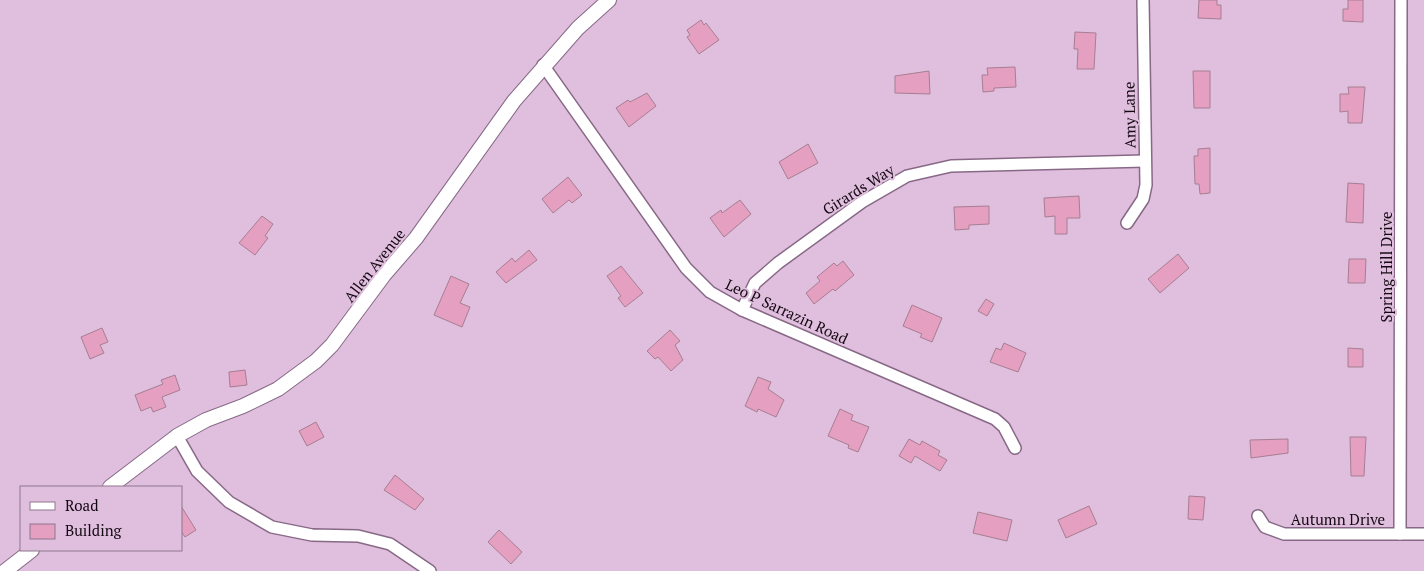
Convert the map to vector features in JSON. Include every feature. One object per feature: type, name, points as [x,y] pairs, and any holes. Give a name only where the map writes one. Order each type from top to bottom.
[{"type":"street","name":"Allen Avenue","points":[[111,486],[177,436],[206,420],[249,404],[278,389],[316,361],[332,345],[384,275],[416,238],[488,135],[543,65],[578,28],[609,0]]},
{"type":"street","name":"Amy Lane","points":[[1127,224],[1143,199],[1145,162],[1143,0]]},
{"type":"street","name":"Spring Hill Drive","points":[[1400,534],[1401,0]]},
{"type":"street","name":"Leo P Sarrazin Road","points":[[543,65],[686,268],[710,292],[742,310],[994,419],[1004,427],[1015,448]]},
{"type":"street","name":"Girards Way","points":[[742,310],[756,283],[778,263],[862,202],[907,176],[951,166],[1145,162]]},
{"type":"street","points":[[177,436],[197,471],[229,502],[272,527],[312,534],[358,536],[390,544],[430,571]]},
{"type":"street","name":"Autumn Drive","points":[[1258,516],[1265,527],[1284,534],[1424,534]]},
{"type":"street","points":[[5,571],[31,551]]},
{"type":"building","points":[[1199,0],[1217,0],[1217,5],[1221,5],[1221,19],[1198,18]]},
{"type":"building","points":[[1348,0],[1363,0],[1363,22],[1343,21],[1343,9],[1348,9]]},
{"type":"building","points":[[701,20],[704,25],[706,23],[719,40],[699,54],[687,37],[690,35],[687,30]]},
{"type":"building","points":[[1075,32],[1096,33],[1094,69],[1077,69],[1078,49],[1074,49]]},
{"type":"building","points":[[1015,67],[1016,87],[994,88],[994,91],[983,92],[982,75],[988,75],[987,68]]},
{"type":"building","points":[[929,71],[930,94],[895,93],[895,76]]},
{"type":"building","points":[[1193,71],[1210,71],[1210,108],[1194,108]]},
{"type":"building","points":[[1348,87],[1365,87],[1362,123],[1348,123],[1348,111],[1340,112],[1340,94],[1349,94]]},
{"type":"building","points":[[647,93],[656,106],[629,127],[616,108],[628,100],[630,102]]},
{"type":"building","points":[[808,144],[818,163],[788,179],[779,162]]},
{"type":"building","points":[[1210,148],[1210,193],[1200,194],[1199,184],[1195,184],[1194,156],[1198,156],[1198,149]]},
{"type":"building","points":[[568,177],[582,195],[572,203],[569,200],[553,213],[542,199]]},
{"type":"building","points":[[1348,183],[1364,184],[1363,223],[1346,222]]},
{"type":"building","points":[[1079,196],[1080,218],[1067,218],[1067,234],[1055,234],[1055,216],[1045,217],[1044,198]]},
{"type":"building","points":[[740,200],[751,214],[724,237],[710,218],[721,210],[722,213]]},
{"type":"building","points":[[989,206],[989,224],[969,225],[969,229],[955,230],[954,207]]},
{"type":"building","points":[[262,216],[273,224],[265,236],[268,238],[255,255],[239,243]]},
{"type":"building","points":[[529,250],[537,260],[506,283],[496,272],[512,258],[515,262]]},
{"type":"building","points":[[1178,254],[1189,268],[1160,293],[1148,279]]},
{"type":"building","points":[[1349,259],[1366,259],[1365,283],[1348,283]]},
{"type":"building","points":[[843,261],[854,275],[835,291],[833,289],[814,304],[806,293],[820,281],[817,277],[834,263],[837,266]]},
{"type":"building","points":[[621,266],[643,293],[625,307],[618,298],[621,296],[607,276]]},
{"type":"building","points":[[451,276],[469,284],[460,303],[470,307],[462,327],[434,315]]},
{"type":"building","points":[[986,299],[994,304],[987,316],[978,311]]},
{"type":"building","points":[[912,305],[942,318],[932,342],[920,337],[922,334],[903,326]]},
{"type":"building","points":[[102,328],[108,342],[100,345],[104,353],[90,359],[81,337]]},
{"type":"building","points":[[670,330],[680,341],[675,345],[683,360],[671,371],[658,357],[655,359],[647,351]]},
{"type":"building","points":[[1004,343],[1026,353],[1018,372],[990,362],[996,348],[1001,350]]},
{"type":"building","points":[[1348,348],[1363,349],[1363,367],[1348,367]]},
{"type":"building","points":[[245,370],[247,385],[230,387],[229,372]]},
{"type":"building","points":[[175,375],[180,390],[162,397],[166,407],[153,412],[151,407],[141,411],[135,395],[163,384],[161,380]]},
{"type":"building","points":[[758,377],[771,382],[768,389],[784,400],[776,417],[758,409],[757,412],[745,406]]},
{"type":"building","points":[[840,409],[853,415],[851,420],[869,427],[858,452],[848,448],[849,445],[828,436]]},
{"type":"building","points":[[316,422],[324,437],[307,446],[299,431]]},
{"type":"building","points":[[1350,437],[1366,437],[1364,476],[1351,476]]},
{"type":"building","points":[[909,439],[920,445],[922,441],[940,451],[938,455],[947,460],[940,471],[915,456],[911,463],[899,456]]},
{"type":"building","points":[[1288,439],[1288,453],[1251,458],[1250,440]]},
{"type":"building","points":[[395,475],[424,499],[415,510],[384,490]]},
{"type":"building","points":[[1189,496],[1205,497],[1203,520],[1188,519]]},
{"type":"building","points":[[1089,506],[1097,524],[1066,538],[1058,520]]},
{"type":"building","points":[[182,508],[196,530],[185,537],[182,532]]},
{"type":"building","points":[[978,512],[1012,520],[1007,541],[973,533]]},
{"type":"building","points":[[499,530],[522,552],[511,564],[488,542]]}]
